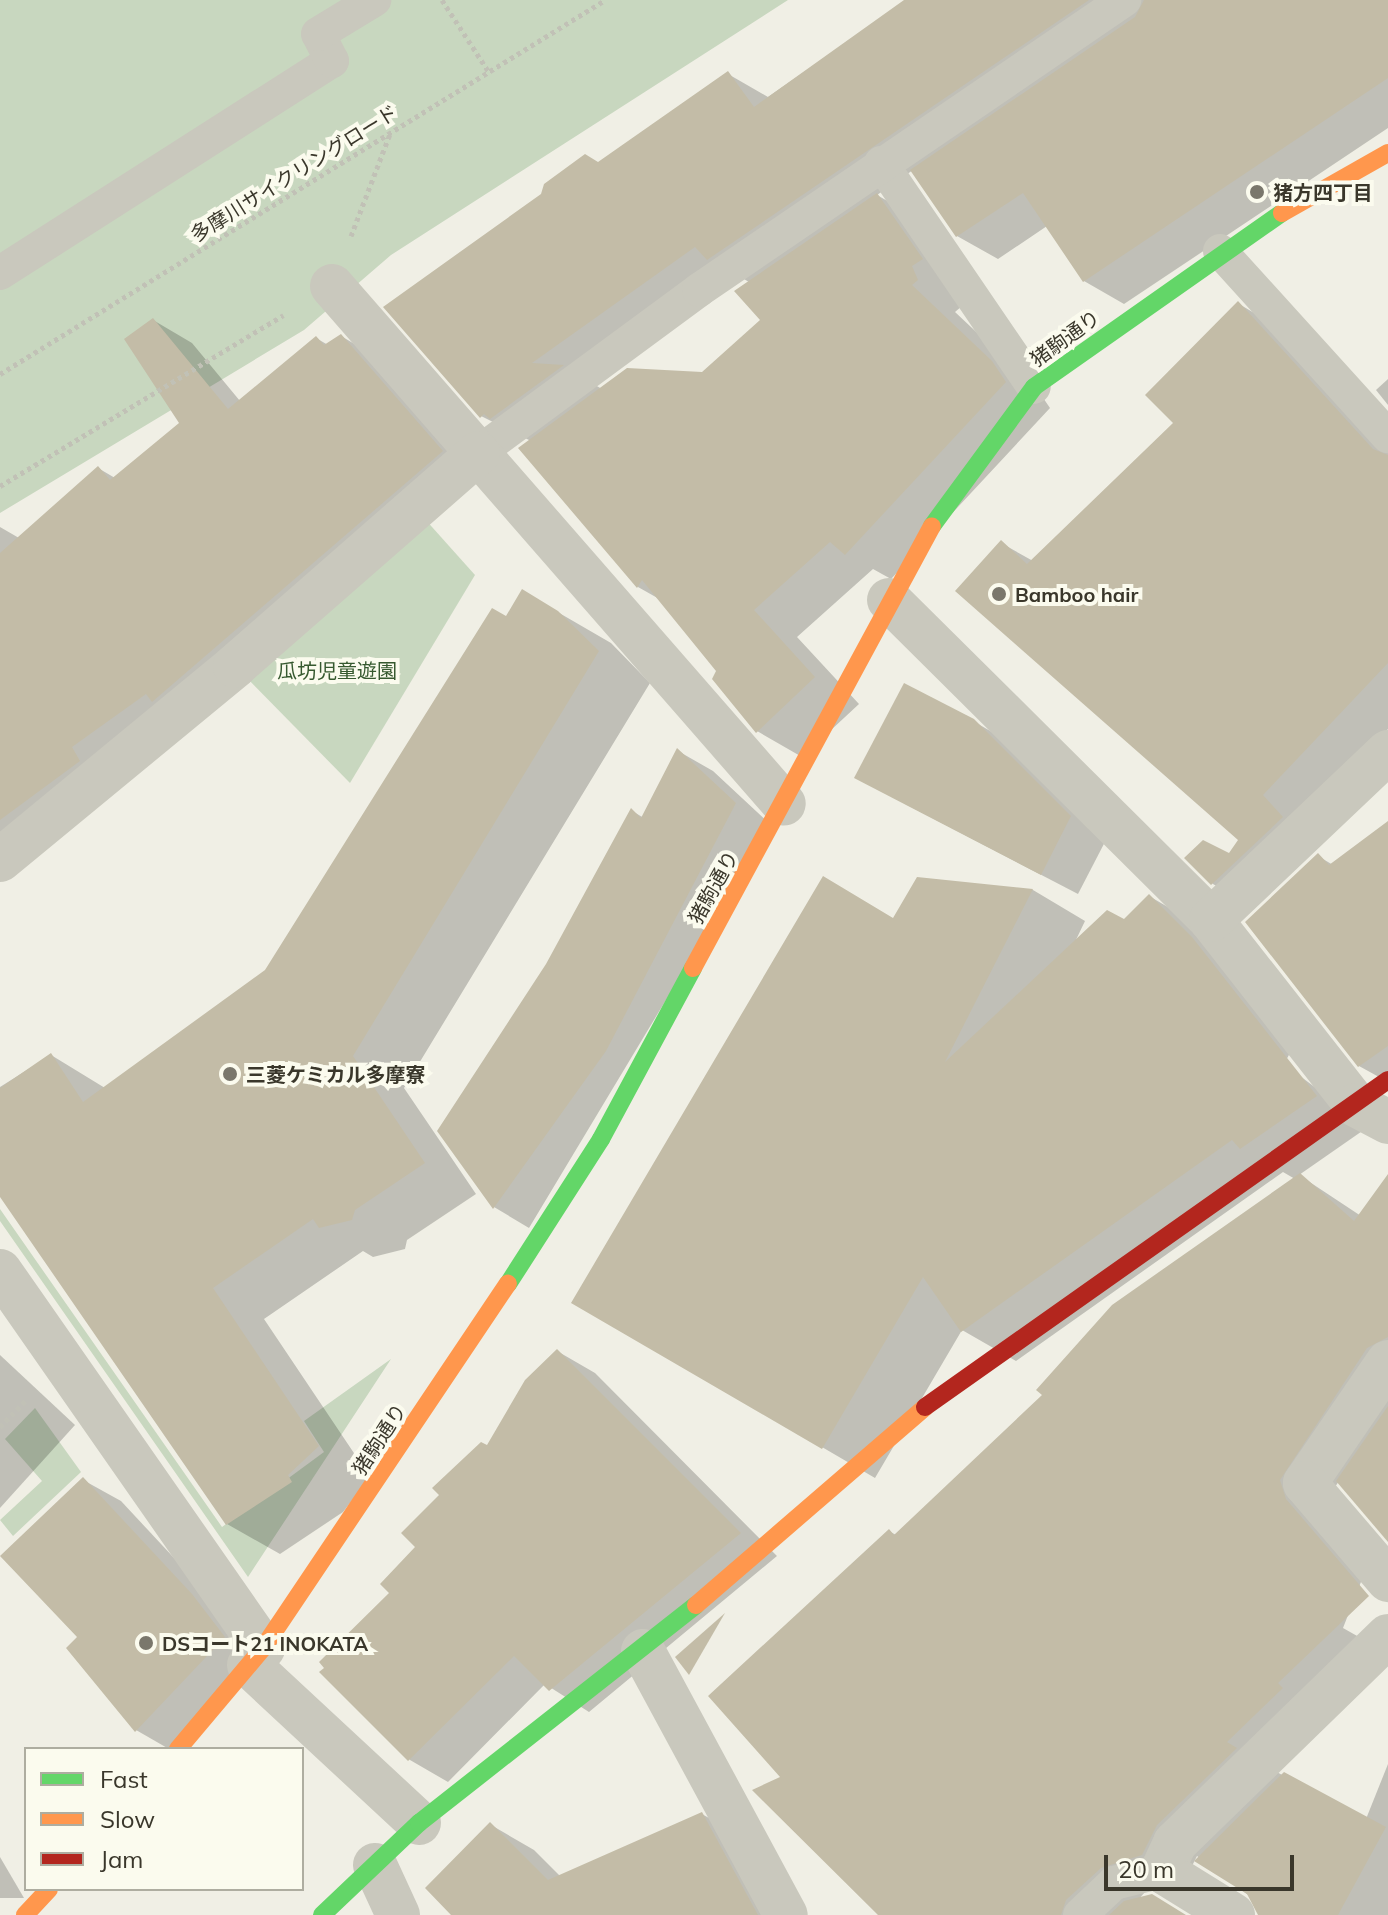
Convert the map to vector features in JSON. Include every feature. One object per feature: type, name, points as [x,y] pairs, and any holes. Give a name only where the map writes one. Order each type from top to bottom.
[{"type":"street","name":"猪駒通り","points":[[180,1747],[256,1656],[397,1455],[601,1139],[784,804],[924,537],[1034,387],[1220,251],[1388,153]]},
{"type":"street","points":[[332,286],[784,804]]},
{"type":"street","points":[[0,860],[235,666],[478,453]]},
{"type":"street","points":[[322,1915],[419,1823],[643,1651],[918,1412],[1377,1102],[1211,920],[889,600]]},
{"type":"street","points":[[1211,920],[1388,752]]},
{"type":"street","points":[[0,1271],[256,1656],[419,1823]]},
{"type":"street","points":[[1388,1362],[1305,1483],[1388,1580]]},
{"type":"street","points":[[1233,1915],[1162,1871],[1175,1843],[1388,1636]]},
{"type":"street","points":[[643,1651],[786,1915]]},
{"type":"street","points":[[375,1865],[398,1915]]},
{"type":"street","points":[[25,1915],[47,1891]]},
{"type":"lane","points":[[0,273],[332,61],[318,34],[374,0]]},
{"type":"lane","points":[[478,453],[881,163],[1124,0]]},
{"type":"lane","points":[[881,163],[1034,387]]},
{"type":"lane","points":[[1220,251],[1388,436]]},
{"type":"lane","points":[[1080,1915],[1114,1883],[1162,1871]]},
{"type":"path","points":[[442,0],[489,72]]},
{"type":"path","name":"多摩川サイクリングロード","points":[[0,374],[605,0]]},
{"type":"path","points":[[0,486],[332,286],[391,133]]},
{"type":"path","points":[[0,1427],[34,1391]]},
{"type":"green space","points":[[0,0],[788,0],[391,255],[304,330],[0,513]]},
{"type":"green space","name":"瓜坊児童遊園","points":[[415,508],[475,575],[350,783],[235,666]]},
{"type":"green space","points":[[0,1209],[222,1527],[324,1452],[304,1421],[391,1359],[248,1577],[0,1221]]},
{"type":"green space","points":[[35,1408],[81,1472],[13,1536],[0,1520],[42,1481],[5,1439]]},
{"type":"building","points":[[904,0],[1089,0],[707,260],[695,247],[532,363],[564,365],[490,419],[484,414],[480,418],[383,307],[541,194],[544,184],[585,154],[598,162],[728,71],[754,107]]},
{"type":"building","points":[[1144,0],[1388,0],[1388,78],[1083,282],[1023,193],[956,237],[910,170],[1135,17]]},
{"type":"building","points":[[877,193],[923,259],[912,266],[918,280],[912,285],[992,361],[1006,382],[845,555],[830,542],[754,610],[815,677],[756,733],[712,679],[716,671],[642,580],[637,588],[518,448],[627,368],[702,372],[760,320],[734,291]]},
{"type":"building","points":[[1238,301],[1373,449],[1388,455],[1388,663],[1263,795],[1283,817],[1211,885],[1184,858],[1203,840],[1229,853],[1238,840],[955,591],[1001,540],[1027,564],[1173,423],[1145,395]]},
{"type":"building","points":[[153,318],[228,409],[316,336],[324,345],[341,334],[443,451],[152,702],[146,694],[72,747],[80,761],[0,820],[0,553],[98,466],[110,480],[179,423],[124,339]]},
{"type":"building","name":"三菱ケミカル多摩寮","points":[[522,589],[558,611],[599,651],[353,1056],[425,1163],[355,1210],[352,1220],[319,1228],[313,1219],[213,1288],[319,1446],[288,1475],[292,1482],[226,1525],[0,1197],[0,1088],[51,1053],[83,1102],[265,970],[492,608],[506,616]]},
{"type":"building","points":[[904,683],[974,719],[1071,816],[1041,875],[854,778]]},
{"type":"building","points":[[677,748],[736,803],[606,1051],[493,1209],[437,1131],[546,964],[631,808],[641,818]]},
{"type":"building","points":[[1388,821],[1388,1046],[1358,1067],[1245,922],[1318,853],[1329,865]]},
{"type":"building","points":[[823,876],[893,918],[917,877],[1033,889],[945,1062],[1107,910],[1124,919],[1149,894],[1192,937],[1317,1096],[1240,1149],[1232,1140],[961,1332],[923,1277],[822,1449],[571,1303]]},
{"type":"building","points":[[1300,1173],[1354,1221],[1388,1174],[1388,1337],[1367,1348],[1280,1480],[1286,1499],[1369,1596],[1278,1683],[1283,1688],[1227,1742],[1237,1748],[1157,1825],[1142,1855],[1101,1868],[1066,1900],[1061,1915],[878,1915],[752,1790],[780,1777],[708,1696],[889,1529],[894,1535],[1042,1395],[1036,1390],[1112,1305]]},
{"type":"building","points":[[557,1349],[741,1533],[549,1691],[514,1656],[408,1761],[319,1672],[324,1668],[319,1662],[389,1593],[380,1584],[415,1547],[401,1533],[439,1495],[432,1488],[481,1442],[487,1445],[525,1380]]},
{"type":"building","points":[[1388,1406],[1388,1542],[1336,1481]]},
{"type":"building","points":[[83,1477],[192,1594],[225,1637],[135,1732],[66,1648],[77,1637],[0,1556]]},
{"type":"building","points":[[725,1613],[689,1675],[675,1657]]},
{"type":"building","points":[[1284,1772],[1386,1827],[1338,1915],[1258,1915],[1247,1894],[1194,1861]]},
{"type":"building","points":[[702,1812],[758,1915],[451,1915],[425,1888],[490,1822],[548,1880]]},
{"type":"building","points":[[1152,1894],[1186,1915],[1109,1915],[1124,1901]]},
{"type":"traffic: fast","points":[[932,526],[1034,387],[1282,213]]},
{"type":"traffic: fast","points":[[508,1284],[601,1139],[693,968]]},
{"type":"traffic: fast","points":[[322,1915],[419,1823],[696,1605]]},
{"type":"traffic: slow","points":[[1282,213],[1388,153]]},
{"type":"traffic: slow","points":[[693,968],[932,526]]},
{"type":"traffic: slow","points":[[180,1747],[263,1648],[508,1284]]},
{"type":"traffic: slow","points":[[696,1605],[925,1407]]},
{"type":"traffic: slow","points":[[25,1915],[47,1891]]},
{"type":"traffic: jam","points":[[925,1407],[1388,1080]]},
{"type":"place","name":"猪方四丁目","points":[[1257,192]]},
{"type":"place","name":"Bamboo hair","points":[[999,594]]},
{"type":"place","name":"三菱ケミカル多摩寮","points":[[230,1074]]},
{"type":"place","name":"DSコート21 INOKATA","points":[[146,1643]]}]
